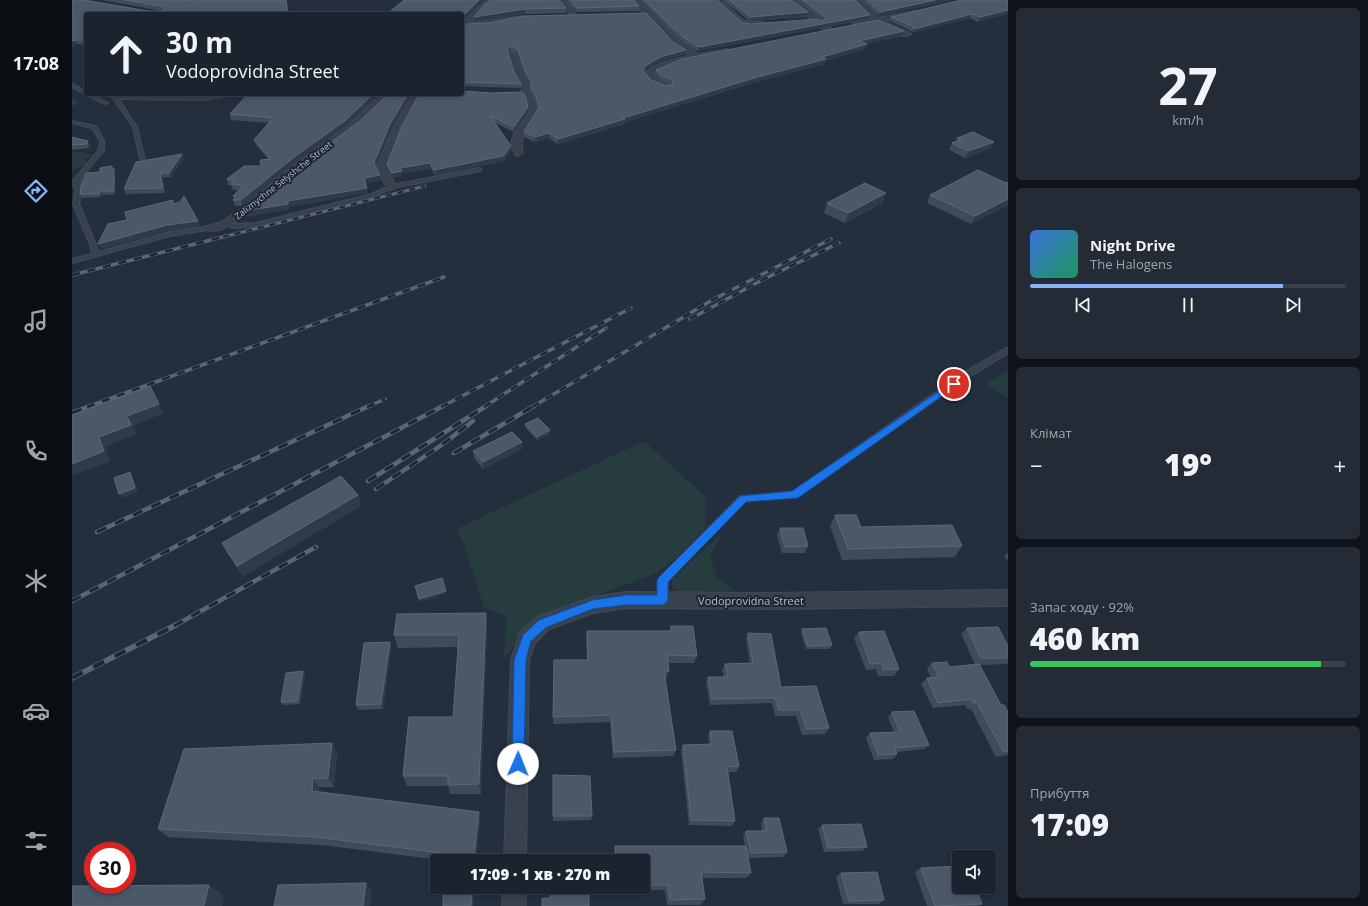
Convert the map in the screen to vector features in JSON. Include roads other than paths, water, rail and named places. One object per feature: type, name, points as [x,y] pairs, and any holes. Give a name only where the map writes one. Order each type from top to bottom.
[{"type":"street","points":[[464,25],[481,7],[491,0]]},
{"type":"street","points":[[560,0],[569,8],[574,17]]},
{"type":"street","points":[[634,0],[644,15],[678,45],[696,56]]},
{"type":"street","points":[[716,0],[745,24],[753,26],[769,24]]},
{"type":"street","points":[[790,0],[816,20],[834,30],[822,32]]},
{"type":"street","points":[[855,0],[876,20],[907,34]]},
{"type":"street","points":[[851,26],[924,10]]},
{"type":"street","points":[[464,26],[531,17]]},
{"type":"street","points":[[563,17],[584,17]]},
{"type":"street","points":[[809,20],[816,20]]},
{"type":"street","points":[[667,88],[655,82],[649,76],[649,73],[657,68],[696,56],[733,50]]},
{"type":"street","points":[[513,54],[520,76],[527,88],[520,92],[530,98],[534,112],[517,136],[515,147],[518,153]]},
{"type":"street","points":[[158,96],[211,96]]},
{"type":"street","name":"Zaliznychne Selyshche Street","points":[[211,228],[225,224],[248,209],[298,166],[351,128],[384,96]]},
{"type":"street","points":[[392,187],[381,169],[386,152],[396,130],[416,96]]},
{"type":"street","name":"Vodoprovidna Street","points":[[515,854],[520,660],[527,638],[543,623],[593,605],[626,600],[768,601],[1008,598]]},
{"type":"street","points":[[514,894],[514,906]]},
{"type":"lane","points":[[72,86],[84,92]]},
{"type":"lane","points":[[93,96],[106,103]]},
{"type":"lane","points":[[113,96],[136,127],[142,159]]},
{"type":"lane","points":[[72,122],[94,126],[102,142],[101,150],[81,173],[75,183],[78,192],[76,204],[94,247],[95,255]]},
{"type":"lane","points":[[225,224],[234,226],[256,224],[373,195],[392,187],[479,170]]},
{"type":"lane","name":"Zaliznychne Selyshche Street","points":[[72,261],[170,234],[211,228]]},
{"type":"lane","points":[[662,600],[663,580],[743,498],[794,495],[966,375],[1008,350]]},
{"type":"railway","points":[[223,237],[425,186]]},
{"type":"railway","points":[[72,275],[227,236]]},
{"type":"railway","points":[[532,407],[714,299],[831,239]]},
{"type":"railway","points":[[690,319],[766,278],[839,243]]},
{"type":"railway","points":[[87,407],[444,277]]},
{"type":"railway","points":[[441,407],[631,308]]},
{"type":"railway","points":[[484,407],[606,328]]},
{"type":"railway","points":[[367,407],[385,399]]},
{"type":"railway","points":[[72,413],[90,406]]},
{"type":"railway","points":[[97,532],[369,406]]},
{"type":"railway","points":[[72,601],[443,406]]},
{"type":"railway","points":[[368,481],[486,406]]},
{"type":"railway","points":[[454,453],[534,406]]},
{"type":"railway","points":[[376,489],[443,444],[473,421]]},
{"type":"railway","points":[[174,626],[316,547]]},
{"type":"railway","points":[[72,678],[176,625]]}]
